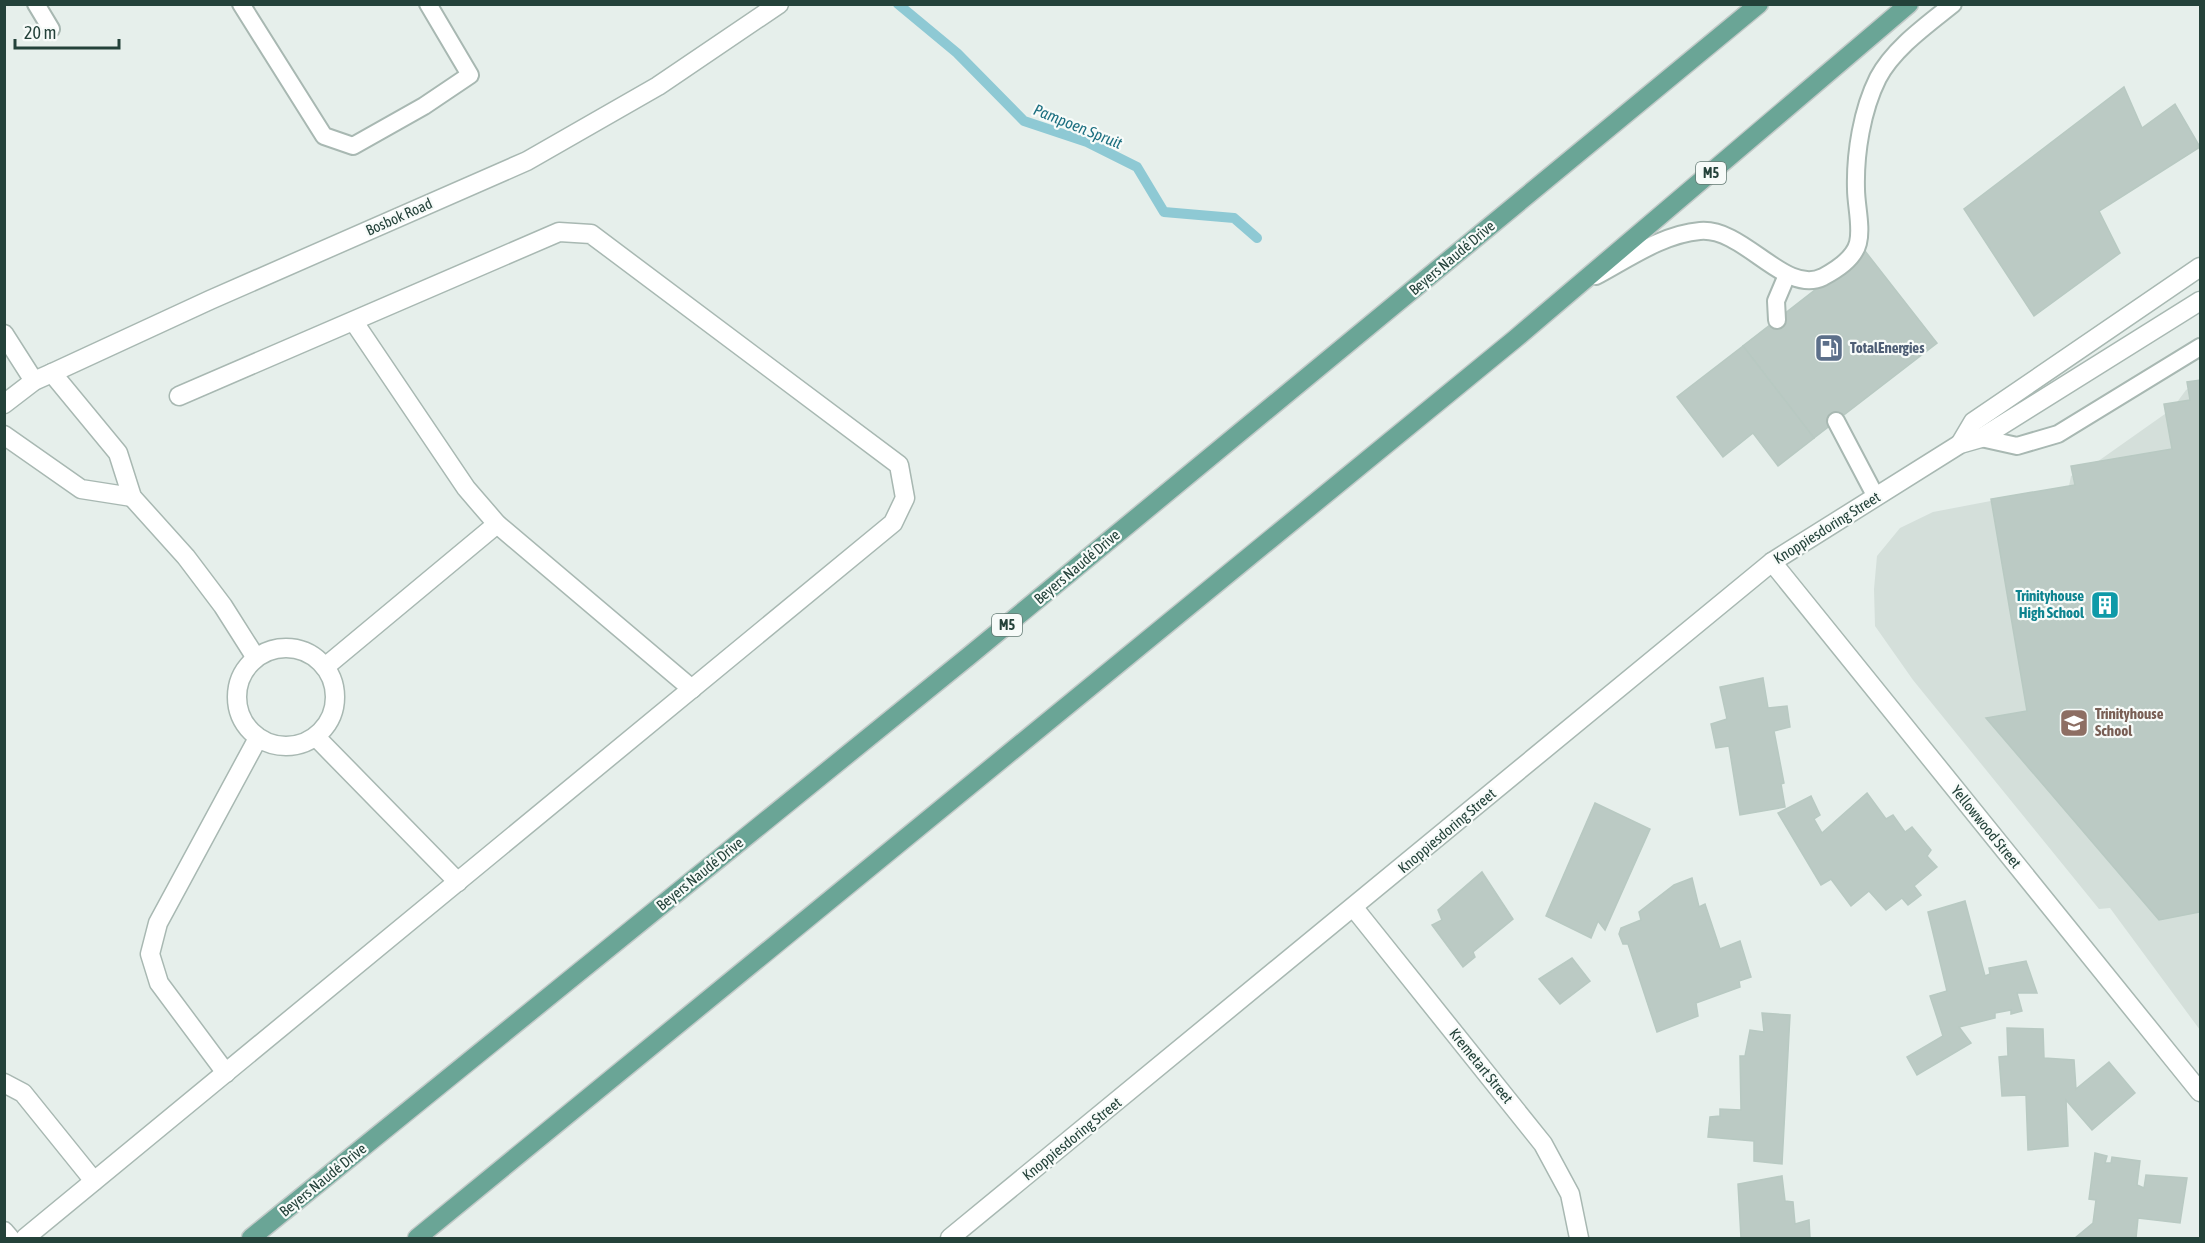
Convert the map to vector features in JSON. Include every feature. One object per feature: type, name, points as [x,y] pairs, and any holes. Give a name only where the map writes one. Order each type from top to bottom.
[{"type":"main road","name":"Beyers Naudé Drive","points":[[251,1239],[960,663],[1759,4]]},
{"type":"main road","name":"M5","points":[[417,1239],[1580,285],[1909,4]]},
{"type":"street","name":"Bosbok Road","points":[[4,404],[34,381],[210,300],[527,162],[658,86],[779,4]]},
{"type":"street","points":[[25,1239],[893,523],[905,498],[899,465],[591,234],[559,232],[179,396]]},
{"type":"street","name":"Knoppiesdoring Street","points":[[1960,444],[1973,422],[2200,267]]},
{"type":"street","name":"Knoppiesdoring Street","points":[[950,1239],[1772,562],[1960,444],[1981,438],[2200,301]]},
{"type":"street","points":[[354,322],[466,488],[497,524],[692,689]]},
{"type":"street","points":[[4,334],[34,381]]},
{"type":"street","points":[[52,373],[118,453],[132,497],[192,565],[223,606],[256,658]]},
{"type":"street","points":[[4,435],[81,489],[132,497]]},
{"type":"street","points":[[325,667],[497,524]]},
{"type":"street","name":"Yellowwood Street","points":[[1772,562],[2200,1092]]},
{"type":"street","points":[[285,648],[314,657],[325,667],[332,681],[335,696],[333,712],[316,736],[302,744],[287,747],[272,745],[258,738],[243,721],[237,698],[238,683],[256,658],[270,651],[285,648]]},
{"type":"street","points":[[316,736],[458,882]]},
{"type":"street","points":[[226,1073],[159,983],[150,954],[158,923],[258,738]]},
{"type":"street","name":"Kremetart Street","points":[[1354,908],[1543,1144],[1570,1194],[1579,1239]]},
{"type":"street","points":[[4,1083],[23,1093],[94,1181]]},
{"type":"street","points":[[4,1231],[10,1239]]},
{"type":"lane","points":[[36,4],[51,29]]},
{"type":"lane","points":[[241,4],[324,136],[353,146],[424,106],[470,75],[428,4]]},
{"type":"lane","points":[[1580,285],[1658,243],[1701,231],[1736,240],[1787,275],[1803,282],[1813,281],[1834,271],[1851,255],[1858,238],[1856,186],[1858,147],[1878,78],[1890,60],[1953,4]]},
{"type":"lane","points":[[1777,320],[1776,301],[1787,275]]},
{"type":"lane","points":[[1981,438],[2017,446],[2058,434],[2200,347]]},
{"type":"lane","points":[[1836,421],[1876,497]]},
{"type":"shaded area","name":"Trinityhouse School","points":[[2200,382],[2200,1030],[2110,908],[2099,909],[1913,680],[1875,626],[1874,589],[1877,556],[1900,528],[1933,512],[2069,486],[2071,476],[2087,469],[2172,409],[2186,390]]},
{"type":"building","points":[[2124,87],[2142,128],[2175,104],[2200,147],[2099,211],[2120,253],[2034,316],[1964,209]]},
{"type":"building","points":[[1865,251],[1937,343],[1814,438],[1743,346]]},
{"type":"building","points":[[1743,346],[1814,438],[1778,466],[1753,433],[1723,457],[1677,397]]},
{"type":"building","name":"Trinityhouse School","points":[[2200,380],[2200,912],[2159,920],[1986,718],[2027,711],[1991,499],[2075,485],[2071,466],[2172,449],[2164,404],[2190,400],[2187,382]]},
{"type":"building","points":[[1763,678],[1768,708],[1787,706],[1790,727],[1774,731],[1784,783],[1781,784],[1785,807],[1740,815],[1729,746],[1716,748],[1711,724],[1727,719],[1720,687]]},
{"type":"building","points":[[1867,793],[1886,819],[1893,815],[1905,832],[1912,827],[1931,850],[1927,856],[1937,867],[1914,886],[1921,895],[1908,905],[1902,898],[1886,910],[1869,891],[1851,906],[1831,879],[1821,885],[1778,813],[1811,796],[1820,815],[1814,819],[1822,833]]},
{"type":"building","points":[[1595,803],[1650,829],[1605,930],[1598,921],[1591,938],[1546,916]]},
{"type":"building","points":[[1482,872],[1513,919],[1473,952],[1475,957],[1463,967],[1432,925],[1442,920],[1438,910]]},
{"type":"building","points":[[1692,878],[1699,907],[1705,904],[1720,949],[1740,941],[1751,977],[1739,981],[1740,987],[1696,1003],[1698,1016],[1657,1032],[1628,944],[1623,944],[1619,934],[1621,928],[1641,920],[1639,912],[1674,885]]},
{"type":"building","points":[[1965,901],[1985,976],[1990,974],[1989,968],[2026,961],[2037,993],[2017,993],[2022,1011],[2011,1014],[2011,1010],[1995,1013],[1995,1018],[1959,1027],[1971,1043],[1917,1075],[1907,1057],[1943,1036],[1930,996],[1947,991],[1928,912]]},
{"type":"building","points":[[1572,958],[1590,981],[1560,1004],[1539,979]]},
{"type":"building","points":[[1762,1013],[1790,1015],[1782,1164],[1754,1161],[1754,1141],[1708,1137],[1710,1117],[1720,1116],[1720,1109],[1741,1110],[1740,1056],[1745,1056],[1750,1030],[1764,1032]]},
{"type":"building","points":[[2007,1028],[2043,1029],[2044,1058],[2074,1060],[2076,1089],[2109,1062],[2135,1093],[2092,1130],[2066,1100],[2068,1146],[2028,1150],[2026,1095],[2002,1096],[1999,1057],[2008,1056]]},
{"type":"building","points":[[2095,1153],[2107,1156],[2105,1163],[2111,1163],[2112,1157],[2140,1161],[2137,1185],[2144,1188],[2146,1175],[2187,1178],[2180,1223],[2138,1218],[2136,1238],[2075,1238],[2093,1223],[2096,1200],[2089,1199]]},
{"type":"building","points":[[1782,1176],[1785,1201],[1793,1202],[1795,1224],[1809,1220],[1810,1238],[1741,1238],[1738,1184]]},
{"type":"waterway","name":"Pampoen Spruit","points":[[898,4],[957,53],[1024,121],[1087,142],[1137,167],[1164,212],[1234,218],[1257,238]]},
{"type":"place","name":"TotalEnergies","points":[[1829,348]]},
{"type":"place","name":"Trinityhouse High School","points":[[2105,605]]},
{"type":"place","name":"Trinityhouse School","points":[[2074,723]]}]
